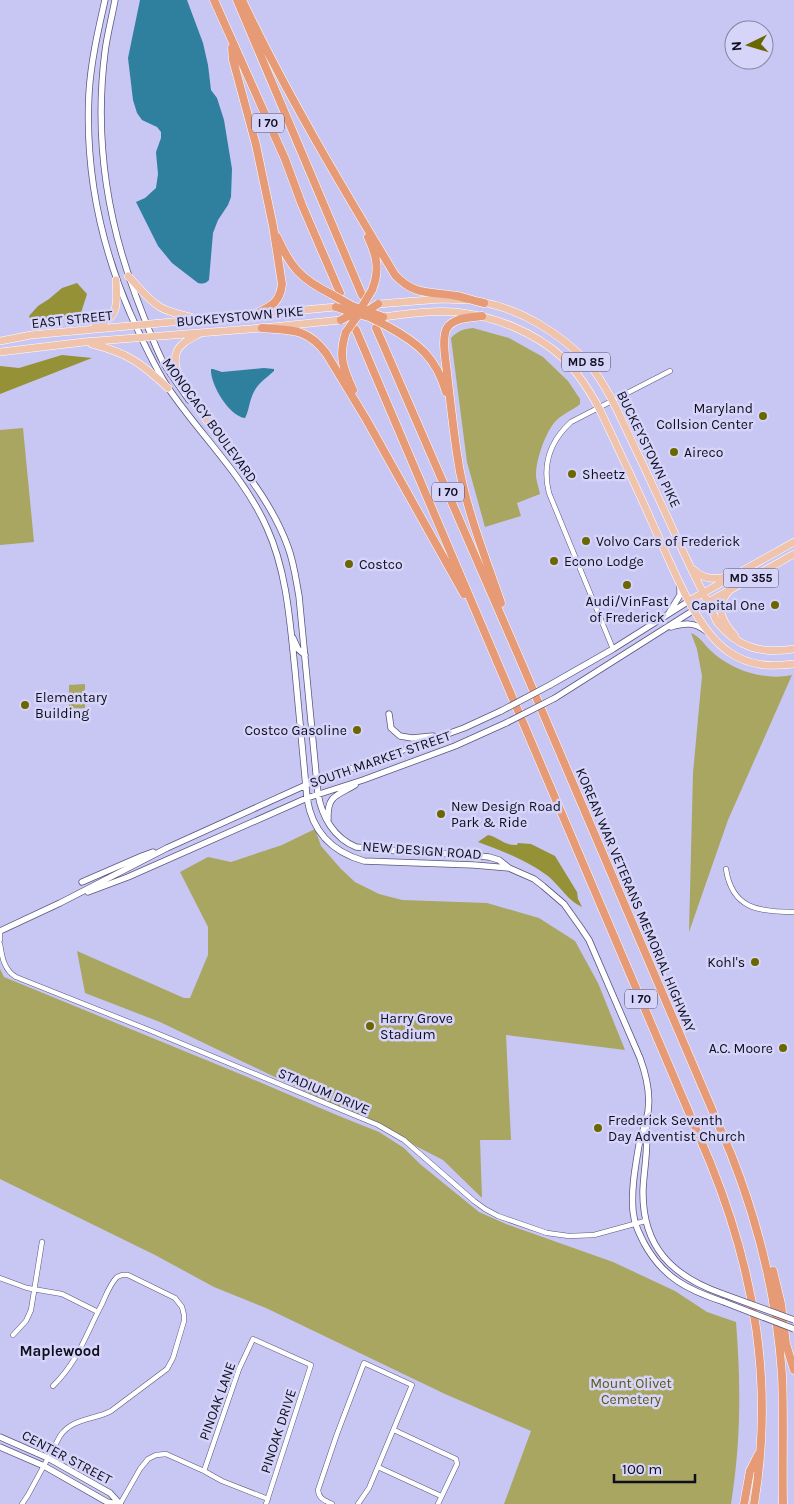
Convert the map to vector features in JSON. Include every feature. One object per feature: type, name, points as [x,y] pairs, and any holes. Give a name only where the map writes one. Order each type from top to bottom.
[{"type":"highway","name":"I 70","points":[[214,0],[285,159],[302,205],[340,293]]},
{"type":"highway","name":"I 70","points":[[237,0],[362,295]]},
{"type":"highway","points":[[242,0],[273,63],[349,198],[396,275],[409,288],[428,293],[459,296],[484,303]]},
{"type":"highway","points":[[232,41],[233,60],[256,145],[273,226],[282,284],[278,300],[254,315]]},
{"type":"highway","points":[[349,198],[377,260],[377,276],[372,290],[346,332],[341,350],[343,368],[366,419]]},
{"type":"highway","points":[[273,226],[289,261],[300,275],[313,285],[414,342],[432,362],[443,382],[451,408]]},
{"type":"highway","points":[[341,320],[378,304]]},
{"type":"highway","points":[[336,307],[383,316]]},
{"type":"highway","points":[[482,316],[451,323],[446,330],[444,345],[460,473],[471,517],[519,656]]},
{"type":"highway","points":[[262,328],[302,333],[310,336],[326,352],[366,419],[487,635]]},
{"type":"highway","name":"KOREAN WAR VETERANS MEMORIAL HIGHWAY","points":[[376,328],[519,656],[741,1180],[759,1237],[768,1274],[778,1337],[782,1392],[783,1504]]},
{"type":"highway","name":"I 70","points":[[356,330],[707,1153],[731,1216],[748,1278],[760,1360],[761,1448],[754,1504]]},
{"type":"highway","points":[[741,1180],[762,1236],[773,1274],[781,1304],[786,1344],[794,1370]]},
{"type":"highway","points":[[744,1504],[750,1471],[761,1448]]},
{"type":"main road","name":"MONOCACY BOULEVARD","points":[[105,0],[92,67],[88,131],[92,178],[101,229],[116,280],[154,364],[168,388],[255,503],[268,529],[281,570],[291,631],[307,798]]},
{"type":"main road","name":"MONOCACY BOULEVARD","points":[[116,0],[105,52],[100,114],[104,178],[114,228],[128,276],[163,361],[175,380],[264,498],[282,533],[294,567],[299,596],[318,794]]},
{"type":"main road","points":[[128,276],[159,306],[176,314],[199,320]]},
{"type":"main road","points":[[84,330],[106,323],[114,313],[117,304],[116,280]]},
{"type":"main road","name":"BUCKEYSTOWN PIKE","points":[[378,304],[442,299],[484,303],[510,310],[553,332],[589,364],[600,379],[655,488],[688,563],[717,622],[726,634],[749,647],[761,650],[794,649]]},
{"type":"main road","name":"BUCKEYSTOWN PIKE","points":[[148,324],[336,307]]},
{"type":"main road","name":"BUCKEYSTOWN PIKE","points":[[383,316],[437,312],[455,312],[482,316],[528,334],[547,345],[563,358],[587,386],[599,408],[679,581],[709,633],[728,651],[743,660],[758,665],[794,664]]},
{"type":"main road","name":"BUCKEYSTOWN PIKE","points":[[141,338],[341,320]]},
{"type":"main road","name":"EAST STREET","points":[[0,341],[31,335],[148,324]]},
{"type":"main road","points":[[203,332],[188,340],[179,348],[175,361],[180,377],[219,438]]},
{"type":"main road","name":"EAST STREET","points":[[0,352],[84,342],[141,338]]},
{"type":"main road","points":[[84,342],[122,353],[136,360],[168,388]]},
{"type":"main road","name":"MD 355","points":[[689,601],[794,542]]},
{"type":"main road","name":"MD 355","points":[[694,610],[794,554]]},
{"type":"main road","points":[[688,563],[698,574],[708,578],[716,579],[735,575]]},
{"type":"main road","points":[[667,616],[680,595],[679,581]]},
{"type":"main road","points":[[732,588],[722,601],[721,611],[724,624],[736,638],[749,647]]},
{"type":"main road","name":"SOUTH MARKET STREET","points":[[0,931],[60,903],[167,848],[306,785],[464,728],[501,711],[613,649],[689,601]]},
{"type":"main road","name":"SOUTH MARKET STREET","points":[[60,903],[128,877],[307,798],[363,780],[454,746],[506,723],[555,698],[694,610]]},
{"type":"main road","points":[[662,630],[686,623],[696,624],[709,633]]},
{"type":"main road","points":[[291,631],[298,649],[305,655]]},
{"type":"main road","points":[[389,714],[390,728],[400,736],[412,738],[428,737],[464,728]]},
{"type":"main road","points":[[328,824],[328,806],[330,801],[336,795],[363,780]]},
{"type":"main road","name":"NEW DESIGN ROAD","points":[[318,794],[319,802],[328,824],[337,836],[346,843],[356,847],[418,854],[476,855],[499,860],[509,868],[534,880],[554,895],[571,913],[589,940],[640,1058],[645,1074],[648,1096],[646,1122],[648,1134],[643,1190],[645,1221],[656,1246],[676,1270],[701,1286],[794,1320]]},
{"type":"main road","name":"NEW DESIGN ROAD","points":[[307,798],[309,809],[328,842],[350,857],[376,862],[509,868]]},
{"type":"main road","points":[[82,882],[142,856],[167,848]]},
{"type":"main road","name":"NEW DESIGN ROAD","points":[[646,1122],[641,1134],[632,1194],[635,1224],[652,1257],[662,1270],[692,1291],[794,1329]]},
{"type":"main road","name":"CENTER STREET","points":[[0,1437],[48,1458],[110,1494],[119,1504]]},
{"type":"main road","name":"CENTER STREET","points":[[0,1447],[44,1466],[107,1502],[119,1504]]},
{"type":"street","points":[[613,649],[549,493],[546,480],[550,449],[571,422],[670,371]]},
{"type":"street","points":[[726,869],[733,892],[743,902],[753,908],[773,912],[794,912]]},
{"type":"street","points":[[0,931],[0,940]]},
{"type":"street","name":"STADIUM DRIVE","points":[[0,944],[3,961],[7,970],[16,977],[394,1133],[418,1150],[474,1201],[498,1216],[537,1230],[562,1236],[589,1236],[645,1221]]},
{"type":"street","points":[[13,1335],[26,1321],[31,1310],[42,1242]]},
{"type":"street","points":[[22,1504],[60,1436],[69,1425],[102,1415],[111,1410],[164,1372],[169,1366],[184,1318],[182,1307],[175,1298],[124,1274],[118,1276],[114,1280],[80,1351],[62,1377],[53,1386]]},
{"type":"street","points":[[0,1278],[20,1286],[70,1297],[98,1312]]},
{"type":"street","name":"PINOAK DRIVE","points":[[253,1339],[311,1365],[267,1501]]},
{"type":"street","name":"PINOAK LANE","points":[[204,1471],[239,1370],[253,1339]]},
{"type":"street","points":[[332,1504],[322,1499],[318,1490],[364,1363],[412,1385],[369,1488],[358,1504]]},
{"type":"street","points":[[394,1430],[456,1459],[457,1464],[438,1504]]},
{"type":"street","points":[[119,1504],[148,1459],[156,1455],[166,1454],[267,1501]]},
{"type":"street","points":[[378,1467],[441,1496]]},
{"type":"green space","points":[[473,328],[509,338],[543,357],[568,381],[580,399],[580,404],[554,423],[544,440],[536,469],[540,494],[517,503],[521,516],[485,527],[467,462],[451,338],[461,331]]},
{"type":"green space","points":[[23,428],[34,542],[0,545],[0,430]]},
{"type":"green space","points":[[691,633],[699,638],[717,656],[737,668],[759,675],[792,675],[728,820],[689,932],[693,773],[702,676],[697,649]]},
{"type":"green space","points":[[85,684],[85,708],[69,709],[69,685]]},
{"type":"green space","points":[[315,829],[321,846],[341,869],[355,882],[379,894],[402,900],[487,903],[539,918],[575,941],[598,983],[625,1050],[506,1035],[511,1140],[480,1140],[482,1198],[443,1160],[371,1123],[160,1022],[85,993],[77,951],[184,998],[190,998],[208,955],[208,927],[180,872],[208,857],[231,862],[282,845]]},
{"type":"green space","name":"Mount Olivet Cemetery","points":[[0,969],[4,977],[379,1132],[404,1148],[420,1164],[479,1212],[506,1224],[613,1262],[675,1291],[707,1312],[736,1322],[739,1413],[737,1458],[731,1504],[504,1504],[531,1431],[445,1394],[266,1308],[214,1287],[155,1255],[0,1179]]},
{"type":"shaded area","points":[[77,283],[87,294],[80,316],[32,323],[29,316],[38,306],[62,288]]},
{"type":"shaded area","points":[[62,355],[92,358],[0,394],[0,366],[19,368]]},
{"type":"shaded area","points":[[488,835],[513,845],[518,843],[531,844],[555,856],[577,892],[582,907],[572,901],[548,876],[532,865],[478,842]]},
{"type":"water","points":[[140,0],[187,0],[203,43],[211,90],[217,98],[224,120],[232,169],[231,197],[213,233],[209,280],[204,283],[198,283],[172,263],[158,246],[136,202],[145,198],[156,188],[158,174],[156,152],[161,138],[161,132],[157,127],[142,120],[137,113],[133,100],[128,58]]},
{"type":"water","points":[[264,368],[274,369],[274,371],[255,390],[245,418],[239,416],[227,406],[217,391],[211,369],[222,372]]},
{"type":"place","name":"Maryland Collsion Center","points":[[763,416]]},
{"type":"place","name":"Aireco","points":[[674,452]]},
{"type":"place","name":"Sheetz","points":[[572,474]]},
{"type":"place","name":"Volvo Cars of Frederick","points":[[586,541]]},
{"type":"place","name":"Econo Lodge","points":[[554,561]]},
{"type":"place","name":"Costco","points":[[349,564]]},
{"type":"place","name":"Audi/VinFast of Frederick","points":[[627,585]]},
{"type":"place","name":"Capital One","points":[[775,605]]},
{"type":"place","name":"Elementary Building","points":[[25,705]]},
{"type":"place","name":"Costco Gasoline","points":[[357,730]]},
{"type":"place","name":"New Design Road Park & Ride","points":[[441,814]]},
{"type":"place","name":"Kohl's","points":[[755,962]]},
{"type":"place","name":"Harry Grove Stadium","points":[[370,1026]]},
{"type":"place","name":"A.C. Moore","points":[[783,1048]]},
{"type":"place","name":"Frederick Seventh Day Adventist Church","points":[[598,1128]]},
{"type":"district","name":"Maplewood","points":[[60,1351]]}]
